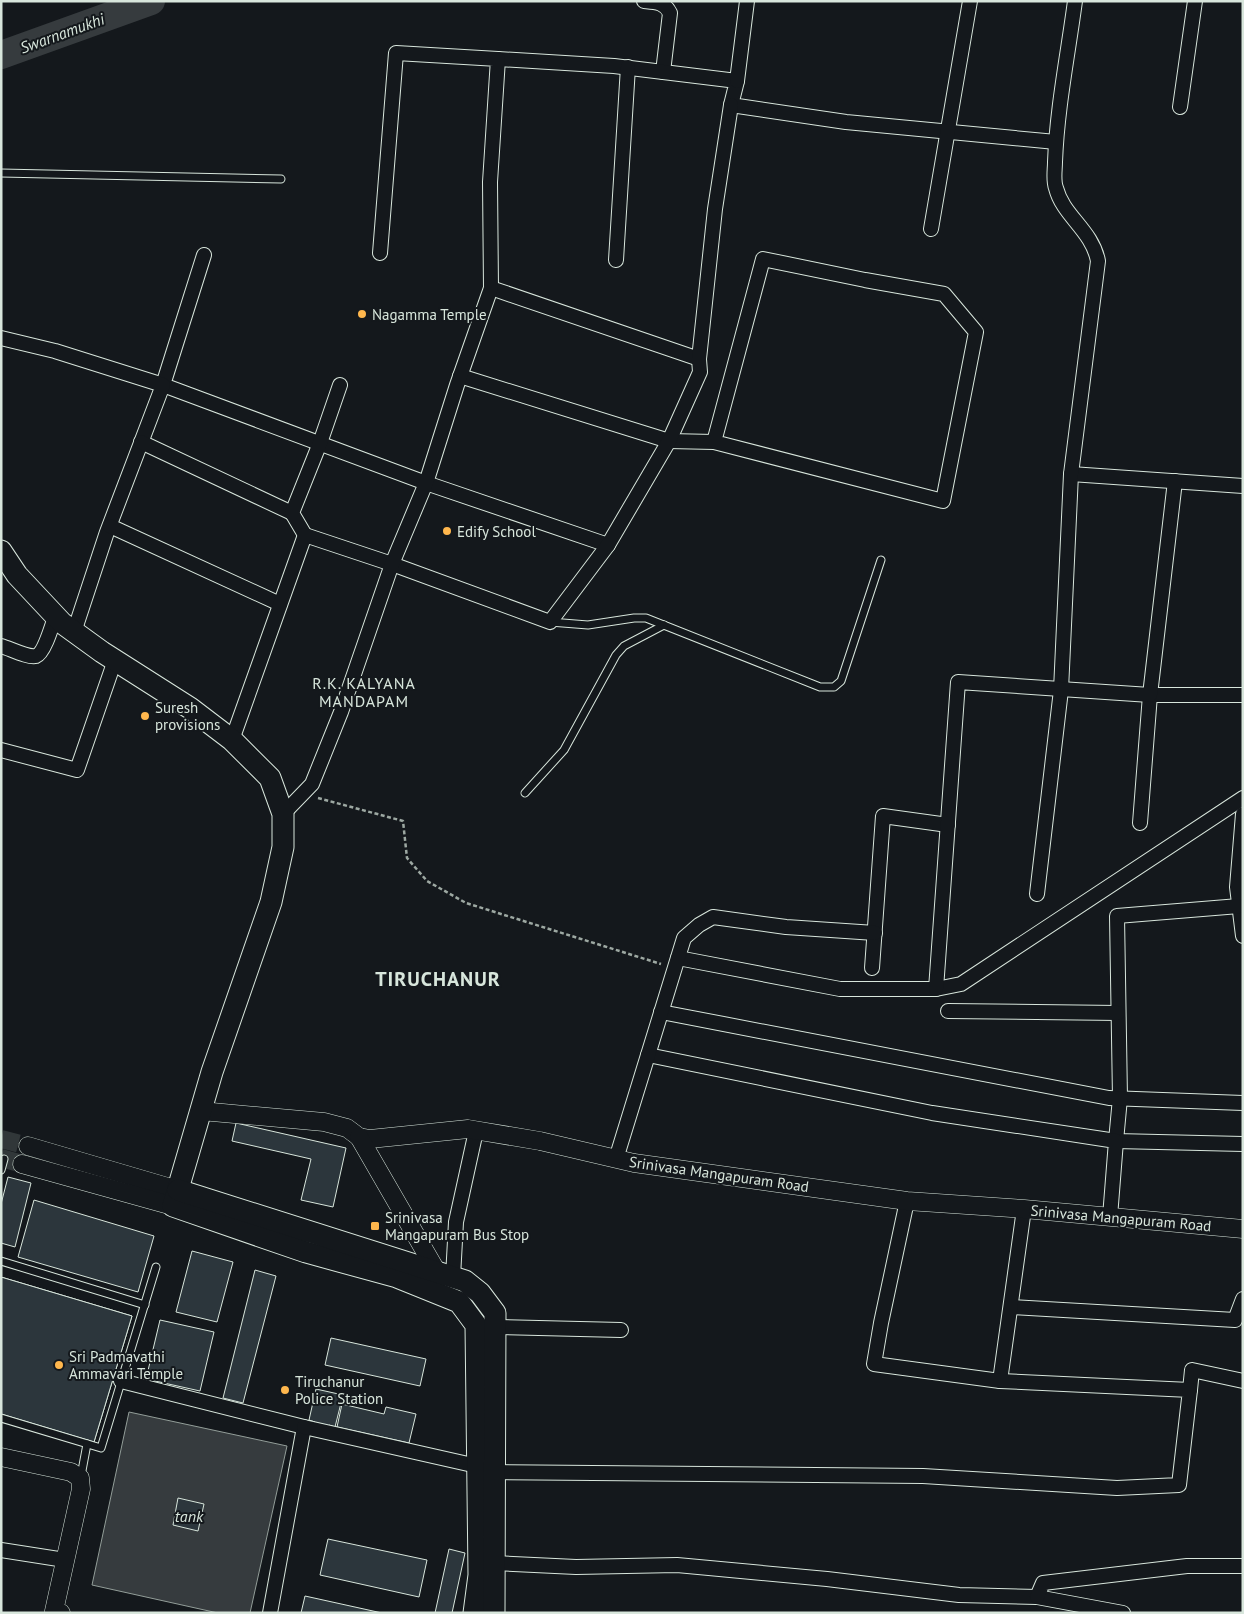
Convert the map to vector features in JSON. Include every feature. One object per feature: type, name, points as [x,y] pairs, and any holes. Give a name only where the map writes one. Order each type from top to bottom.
[{"type":"main road","points":[[1,551],[17,575],[55,618],[115,660],[190,708],[232,740],[270,778],[283,814],[283,847],[271,902],[212,1072],[174,1203]]},
{"type":"main road","points":[[174,1203],[445,1274],[465,1281],[480,1293],[495,1313],[479,1575],[474,1613]]},
{"type":"main road","points":[[174,1203],[306,1252],[397,1277],[459,1302],[476,1325],[478,1383],[494,1563],[494,1613]]},
{"type":"street","points":[[644,1],[660,3],[667,7],[670,13],[663,72]]},
{"type":"street","points":[[141,442],[292,513],[304,535],[392,564],[550,622],[608,545],[669,441],[700,372],[699,359],[715,210],[731,105],[737,81],[747,1]]},
{"type":"street","points":[[931,228],[970,1]]},
{"type":"street","points":[[1037,894],[1061,690],[1071,474],[1098,261],[1096,250],[1091,240],[1057,193],[1055,186],[1056,142],[1075,1]]},
{"type":"street","points":[[1180,107],[1195,1]]},
{"type":"street","points":[[380,253],[396,53],[628,67],[737,81]]},
{"type":"street","points":[[283,814],[312,784],[340,712],[392,564],[426,483],[460,376],[491,288],[490,182],[498,58]]},
{"type":"street","points":[[616,260],[628,67]]},
{"type":"street","points":[[731,105],[846,122],[1056,142]]},
{"type":"street","points":[[74,632],[110,526],[163,385],[204,255]]},
{"type":"street","points":[[460,376],[669,441],[714,442],[943,501],[976,332],[944,294],[763,259],[714,442]]},
{"type":"street","points":[[491,288],[699,359]]},
{"type":"street","points":[[1,338],[55,351],[163,385],[426,483],[608,545]]},
{"type":"street","points":[[292,513],[320,443],[340,385]]},
{"type":"street","points":[[1071,474],[1243,486]]},
{"type":"street","points":[[1140,823],[1150,695],[1175,481]]},
{"type":"street","points":[[110,526],[280,604]]},
{"type":"street","points":[[232,740],[304,535]]},
{"type":"street","points":[[1,646],[30,656],[36,656],[42,652],[55,618]]},
{"type":"street","points":[[1,750],[77,770],[115,660]]},
{"type":"street","points":[[936,989],[958,682],[1150,695],[1243,695]]},
{"type":"street","points":[[676,963],[840,989],[936,989],[961,984],[1243,798]]},
{"type":"street","points":[[1243,814],[1237,887],[1243,936]]},
{"type":"street","points":[[872,968],[883,816],[948,825]]},
{"type":"street","points":[[1110,1217],[1120,1098],[1117,916],[1240,906]]},
{"type":"street","points":[[616,1159],[684,938],[699,925],[713,917],[786,927],[875,933]]},
{"type":"street","points":[[948,1011],[1118,1014]]},
{"type":"street","points":[[661,1012],[1109,1098],[1243,1103]]},
{"type":"street","points":[[648,1055],[932,1113],[1116,1141],[1243,1144]]},
{"type":"street","name":"Srinivasa Mangapuram Road","points":[[201,1111],[324,1122],[347,1128],[359,1137],[370,1138],[468,1129],[540,1141],[634,1163],[907,1201],[1024,1209],[1243,1229]]},
{"type":"street","points":[[445,1274],[476,1131]]},
{"type":"street","points":[[359,1137],[445,1274]]},
{"type":"street","points":[[28,1146],[174,1203]]},
{"type":"street","points":[[22,1164],[174,1203]]},
{"type":"street","points":[[907,1201],[874,1364],[1000,1381],[1190,1390]]},
{"type":"street","points":[[1000,1381],[1024,1209]]},
{"type":"street","points":[[1011,1307],[1235,1320],[1243,1299]]},
{"type":"street","points":[[495,1327],[621,1330]]},
{"type":"street","points":[[120,1381],[304,1427],[486,1469],[924,1476],[1117,1488],[1179,1486],[1192,1370],[1243,1381]]},
{"type":"street","points":[[270,1613],[304,1427]]},
{"type":"street","points":[[1,1457],[71,1472],[80,1478],[81,1489],[65,1560],[56,1612]]},
{"type":"street","points":[[1,1550],[65,1560]]},
{"type":"street","points":[[494,1563],[576,1567],[677,1565],[826,1579],[959,1595],[1037,1597],[1124,1613]]},
{"type":"street","points":[[1037,1597],[1043,1583],[1188,1566],[1243,1566]]},
{"type":"lane","points":[[1,173],[280,179]]},
{"type":"lane","points":[[550,622],[588,625],[646,618],[820,687],[834,687],[841,681],[881,560]]},
{"type":"lane","points":[[525,793],[564,750],[616,655],[624,646],[664,625]]},
{"type":"lane","points":[[1,1170],[4,1159]]},
{"type":"lane","points":[[1,1261],[145,1305]]},
{"type":"lane","points":[[1,1418],[101,1448],[156,1267]]},
{"type":"lane","points":[[80,1478],[87,1444]]},
{"type":"path","points":[[302,794],[403,821],[407,858],[427,881],[466,903],[676,963]]},
{"type":"water","name":"tank","points":[[129,1412],[287,1446],[250,1613],[218,1613],[92,1585]]},
{"type":"building","points":[[236,1123],[346,1148],[333,1207],[301,1200],[311,1159],[232,1141]]},
{"type":"building","points":[[8,1177],[31,1183],[15,1247],[1,1243],[1,1204]]},
{"type":"building","points":[[34,1200],[154,1236],[138,1292],[18,1257]]},
{"type":"building","points":[[192,1251],[233,1262],[217,1322],[176,1312]]},
{"type":"building","points":[[255,1270],[276,1276],[243,1403],[223,1398]]},
{"type":"building","name":"Sri Padmavathi Ammavari Temple","points":[[1,1277],[132,1316],[94,1442],[1,1414],[1,1345],[11,1347],[13,1338],[1,1336]],"holes":[[[9,1297],[121,1330],[91,1424],[39,1409],[43,1394],[89,1407],[98,1379],[92,1377],[96,1363],[103,1364],[111,1336],[27,1310],[28,1306],[8,1300]]]},
{"type":"building","name":"Sri Padmavathi Ammavari Temple","points":[[1,1277],[132,1316],[94,1442],[1,1414]]},
{"type":"building","points":[[160,1320],[214,1332],[200,1391],[146,1379]]},
{"type":"building","points":[[331,1338],[426,1359],[420,1386],[325,1365]]},
{"type":"building","points":[[316,1389],[343,1395],[335,1427],[329,1425],[328,1431],[313,1427],[315,1422],[309,1420]]},
{"type":"building","points":[[342,1404],[384,1414],[386,1407],[416,1414],[409,1443],[337,1427]]},
{"type":"building","points":[[178,1498],[204,1504],[198,1531],[173,1525]]},
{"type":"building","points":[[328,1539],[427,1560],[419,1597],[320,1575]]},
{"type":"building","points":[[449,1549],[465,1553],[452,1613],[435,1613]]},
{"type":"building","points":[[305,1596],[382,1613],[301,1613]]},
{"type":"waterway","name":"Swarnamukhi","points":[[1,55],[151,1]]},
{"type":"tunnel","points":[[1,1139],[28,1146]]},
{"type":"tunnel","points":[[1,1158],[22,1164]]},
{"type":"place","name":"Nagamma Temple","points":[[362,314]]},
{"type":"place","name":"Edify School","points":[[447,531]]},
{"type":"place","name":"Suresh provisions","points":[[145,716]]},
{"type":"place","name":"Srinivasa Mangapuram Bus Stop","points":[[375,1226]]},
{"type":"place","name":"Sri Padmavathi Ammavari Temple","points":[[59,1365]]},
{"type":"place","name":"Tiruchanur Police Station","points":[[285,1390]]},
{"type":"district","name":"R.K. KALYANA MANDAPAM","points":[[364,692]]},
{"type":"district","name":"TIRUCHANUR","points":[[438,979]]}]
